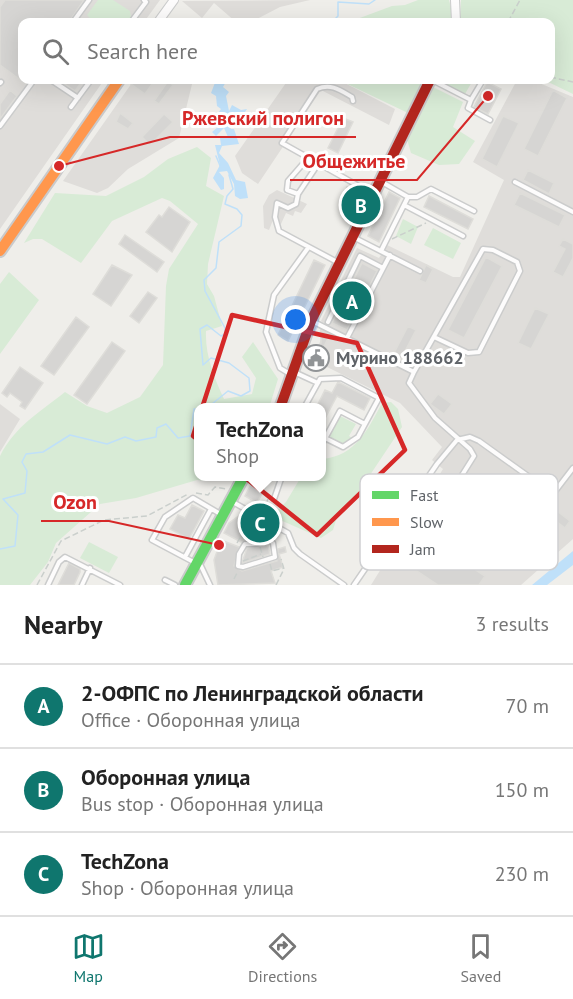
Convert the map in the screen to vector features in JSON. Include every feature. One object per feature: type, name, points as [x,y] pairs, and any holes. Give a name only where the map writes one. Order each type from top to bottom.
[{"type":"street","points":[[455,0],[456,18]]},
{"type":"street","points":[[160,18],[169,2]]},
{"type":"street","points":[[0,251],[116,84]]},
{"type":"street","points":[[282,403],[311,321],[429,84]]},
{"type":"street","points":[[185,585],[196,563],[219,533],[223,515],[242,481]]},
{"type":"lane","points":[[77,18],[89,0]]},
{"type":"lane","points":[[134,18],[146,3],[144,0]]},
{"type":"lane","points":[[0,126],[31,84]]},
{"type":"lane","points":[[57,84],[78,98]]},
{"type":"lane","points":[[71,107],[88,84]]},
{"type":"lane","points":[[439,84],[471,100]]},
{"type":"lane","points":[[481,84],[468,108],[490,120]]},
{"type":"lane","points":[[353,101],[352,97],[334,87],[326,85],[317,89],[282,143],[374,194]]},
{"type":"lane","points":[[298,194],[287,190],[288,182],[308,158]]},
{"type":"lane","points":[[318,164],[298,194],[296,204],[288,208],[278,203],[275,217],[279,231],[339,263]]},
{"type":"lane","points":[[380,181],[408,197],[417,197],[431,189],[474,212]]},
{"type":"lane","points":[[515,182],[573,212]]},
{"type":"lane","points":[[381,251],[408,197]]},
{"type":"lane","points":[[404,205],[463,236]]},
{"type":"lane","points":[[353,236],[420,271]]},
{"type":"lane","points":[[308,248],[274,295],[266,332],[280,368],[318,383]]},
{"type":"lane","points":[[434,337],[468,353],[479,352],[520,271],[517,262],[492,250],[483,249],[414,372],[409,383],[435,418],[457,440],[470,449],[474,456],[463,474]]},
{"type":"lane","points":[[348,338],[390,255]]},
{"type":"lane","points":[[328,322],[360,256],[383,268]]},
{"type":"lane","points":[[311,321],[414,372]]},
{"type":"lane","points":[[307,403],[320,379],[341,378],[379,398],[358,437],[343,447],[326,438]]},
{"type":"lane","points":[[326,436],[340,411],[365,424]]},
{"type":"lane","points":[[429,474],[457,440],[470,437],[525,474]]},
{"type":"lane","points":[[558,488],[573,468]]},
{"type":"lane","points":[[271,499],[280,481]]},
{"type":"lane","points":[[210,585],[206,572],[196,563],[152,540],[165,517],[193,498],[223,515]]},
{"type":"lane","points":[[231,501],[288,533],[294,548],[300,554],[344,585]]},
{"type":"lane","points":[[185,557],[211,509]]},
{"type":"lane","points":[[237,543],[245,544],[253,545],[269,540],[273,543],[276,554],[269,560],[240,567],[237,562],[245,544]]},
{"type":"lane","points":[[48,585],[59,562],[65,557],[120,585]]},
{"type":"lane","points":[[82,585],[90,568]]},
{"type":"lane","points":[[354,585],[364,570]]},
{"type":"lane","points":[[165,580],[175,585]]},
{"type":"path","points":[[510,18],[520,0]]},
{"type":"path","points":[[555,78],[573,82]]},
{"type":"path","points":[[385,242],[432,220]]},
{"type":"path","points":[[305,352],[314,357]]},
{"type":"path","points":[[245,503],[253,507],[265,506],[271,499]]},
{"type":"path","points":[[37,585],[61,541],[104,520],[153,513]]},
{"type":"path","points":[[273,532],[274,536]]},
{"type":"path","points":[[237,543],[242,534],[257,542],[263,558],[268,557],[272,571],[284,568]]},
{"type":"path","points":[[245,544],[251,557]]},
{"type":"path","points":[[237,562],[262,554]]},
{"type":"path","points":[[276,585],[284,568],[281,559]]},
{"type":"path","points":[[234,579],[240,567]]},
{"type":"highlighted area","points":[[232,315],[357,343],[405,450],[317,535],[193,436]]},
{"type":"shaded area","points":[[0,0],[160,0],[147,18],[18,18],[18,84],[101,84],[0,229]]},
{"type":"shaded area","points":[[310,0],[280,7],[259,18],[231,18],[214,3],[202,18],[182,1]]},
{"type":"shaded area","points":[[131,84],[192,84],[179,138],[128,169],[108,188],[97,193],[63,181]]},
{"type":"shaded area","points":[[285,84],[347,84],[395,109],[389,125],[321,90],[258,184],[242,173],[235,156]]},
{"type":"shaded area","points":[[515,84],[542,84],[573,97],[573,539],[558,552],[558,474],[440,474],[443,469],[432,460],[442,447],[400,403],[325,366],[329,358],[318,348],[322,335],[319,333],[324,323],[321,321],[357,248],[379,258],[387,245],[453,277],[460,277],[504,180],[473,162]]},
{"type":"shaded area","points":[[277,190],[307,204],[301,213],[295,211],[293,216],[286,213],[281,224],[273,220],[269,230],[264,228],[263,206],[269,195]]},
{"type":"shaded area","points":[[0,404],[20,419],[0,452]]},
{"type":"shaded area","points":[[380,570],[538,570],[521,585],[371,585]]},
{"type":"green space","points":[[98,0],[113,0],[130,11],[131,17],[90,18],[87,15]]},
{"type":"green space","points":[[418,0],[449,0],[453,18],[360,18],[392,6],[405,5]]},
{"type":"green space","points":[[461,0],[573,0],[573,94],[552,84],[555,84],[555,18],[460,18]]},
{"type":"green space","points":[[347,84],[423,84],[408,113]]},
{"type":"green space","points":[[444,84],[471,84],[465,94]]},
{"type":"green space","points":[[433,87],[463,102],[453,127],[475,141],[459,164],[439,165],[411,153],[407,139]]},
{"type":"green space","points":[[197,147],[211,158],[206,186],[224,196],[208,264],[207,284],[214,296],[222,326],[206,331],[211,366],[224,399],[252,394],[256,378],[242,357],[253,342],[278,379],[271,403],[194,403],[194,481],[136,498],[100,504],[56,543],[48,562],[30,585],[0,585],[0,456],[6,445],[37,413],[65,392],[87,406],[107,413],[140,397],[163,365],[166,286],[169,269],[198,224],[170,201],[162,198],[112,221],[81,263],[42,239],[33,239],[24,243],[55,193],[106,196],[144,177],[168,159]]},
{"type":"green space","points":[[403,219],[418,227],[411,244],[396,236]]},
{"type":"green space","points":[[433,228],[461,243],[453,259],[424,245]]},
{"type":"green space","points":[[9,272],[39,300],[0,354],[0,284]]},
{"type":"green space","points":[[391,402],[398,409],[402,427],[371,474],[360,474],[360,490],[337,517],[333,530],[321,538],[278,519],[276,512],[286,502],[299,481],[326,481],[326,458],[344,453],[360,440],[382,403]]},
{"type":"green space","points":[[340,416],[356,424],[349,436],[354,439],[344,445],[329,437]]},
{"type":"green space","points":[[89,542],[118,557],[109,573],[80,558]]},
{"type":"water","points":[[214,84],[225,84],[223,87],[229,92],[226,96],[229,111],[232,105],[241,110],[247,109],[241,118],[225,119],[231,129],[234,129],[239,144],[222,146],[219,153],[228,163],[236,180],[245,182],[248,198],[240,199],[235,196],[234,184],[227,171],[219,172],[224,178],[224,189],[221,190],[213,178],[220,165],[215,145],[221,145],[220,138],[228,137],[224,128],[216,136],[212,132],[218,127],[214,121],[218,119],[216,116],[221,109],[217,106],[216,96],[211,93]]},
{"type":"water","points":[[573,551],[573,565],[547,585],[532,585],[550,570],[558,570],[558,563]]},
{"type":"building","points":[[5,0],[84,0],[72,18],[18,18],[18,78],[0,65],[0,7]]},
{"type":"building","points":[[64,84],[80,84],[75,91]]},
{"type":"building","points":[[131,84],[152,84],[145,94]]},
{"type":"building","points":[[166,84],[173,85],[159,104],[154,101]]},
{"type":"building","points":[[486,84],[501,89],[488,114],[474,107]]},
{"type":"building","points":[[10,90],[17,96],[0,119],[0,104]]},
{"type":"building","points":[[553,90],[567,98],[538,156],[524,149]]},
{"type":"building","points":[[120,113],[133,123],[128,129],[116,122]]},
{"type":"building","points":[[164,114],[173,122],[150,145],[142,137]]},
{"type":"building","points":[[503,116],[519,123],[497,167],[482,159]]},
{"type":"building","points":[[343,118],[353,122],[338,153],[328,148]]},
{"type":"building","points":[[528,170],[554,183],[549,194],[523,180]]},
{"type":"building","points":[[347,187],[361,193],[355,206],[341,200]]},
{"type":"building","points":[[389,192],[400,198],[379,242],[368,236]]},
{"type":"building","points":[[520,193],[565,215],[559,227],[514,205]]},
{"type":"building","points":[[429,196],[473,219],[468,229],[424,207]]},
{"type":"building","points":[[169,207],[190,222],[172,252],[146,232],[159,215],[162,217]]},
{"type":"building","points":[[125,235],[164,262],[157,272],[119,244]]},
{"type":"building","points":[[563,239],[573,244],[573,258],[563,277],[553,272],[565,249],[559,246]]},
{"type":"building","points":[[486,257],[502,266],[464,338],[448,330]]},
{"type":"building","points":[[314,260],[325,265],[288,341],[278,335]]},
{"type":"building","points":[[362,263],[377,271],[347,330],[332,323]]},
{"type":"building","points":[[112,265],[132,275],[111,306],[93,294]]},
{"type":"building","points":[[426,265],[433,269],[426,283],[419,280]]},
{"type":"building","points":[[148,292],[157,298],[139,323],[130,316]]},
{"type":"building","points":[[535,308],[549,314],[531,349],[518,343]]},
{"type":"building","points":[[76,317],[89,327],[54,375],[41,366]]},
{"type":"building","points":[[408,326],[416,330],[401,359],[393,355]]},
{"type":"building","points":[[321,330],[330,334],[322,351],[322,355],[329,358],[325,366],[319,362],[316,368],[310,365],[321,343]]},
{"type":"building","points":[[112,342],[125,351],[87,404],[74,395]]},
{"type":"building","points":[[20,367],[43,383],[25,409],[20,406],[22,402],[10,393],[7,397],[2,393]]},
{"type":"building","points":[[338,382],[370,398],[364,410],[337,396],[326,417],[326,403],[318,403],[325,390],[332,393]]},
{"type":"building","points":[[438,394],[452,404],[444,414],[430,404]]},
{"type":"building","points":[[253,481],[269,481],[257,503],[245,496]]},
{"type":"building","points":[[192,505],[204,511],[189,539],[170,529],[178,515],[185,518]]},
{"type":"building","points":[[558,512],[570,521],[565,528],[558,523]]},
{"type":"building","points":[[240,515],[262,524],[255,536],[259,539],[241,542],[224,533],[229,523]]},
{"type":"building","points":[[221,540],[239,547],[234,566],[242,571],[277,561],[278,549],[285,547],[286,552],[279,554],[283,567],[271,571],[275,583],[218,585],[214,560]]},
{"type":"building","points":[[268,545],[270,554],[242,563],[247,548]]},
{"type":"building","points":[[69,563],[80,569],[74,585],[58,585]]},
{"type":"building","points":[[416,570],[476,570],[485,576],[479,585],[438,585]]},
{"type":"waterway","points":[[336,18],[338,2],[369,4],[375,0]]},
{"type":"waterway","points":[[216,156],[221,168]]},
{"type":"waterway","points":[[213,403],[228,391],[241,396],[250,391],[249,378],[229,363],[211,358],[203,365],[200,329],[207,325],[221,336],[225,334],[225,328],[205,291],[204,280],[216,268],[219,242],[241,226],[242,215],[237,209],[225,204],[227,196],[233,189],[229,175]]},
{"type":"waterway","points":[[0,549],[15,546],[18,515],[3,499],[25,493],[27,471],[22,462],[26,454],[43,452],[70,435],[107,444],[125,437],[136,441],[156,437],[157,428],[166,424],[178,438],[190,436],[194,409]]},
{"type":"traffic: fast","points":[[185,585],[241,481]]},
{"type":"traffic: slow","points":[[0,251],[116,84]]},
{"type":"traffic: jam","points":[[282,403],[311,321],[428,84]]},
{"type":"place","name":"Общежитье","points":[[488,96]]},
{"type":"place","name":"Ржевский полигон","points":[[59,166]]},
{"type":"place","name":"Оборонная улица","points":[[361,205]]},
{"type":"place","name":"2-ОФПС по Ленинградской области","points":[[352,301]]},
{"type":"place","name":"Мурино 188662","points":[[316,358]]},
{"type":"place","name":"TechZona","points":[[260,523]]},
{"type":"place","name":"Ozon","points":[[219,545]]}]
